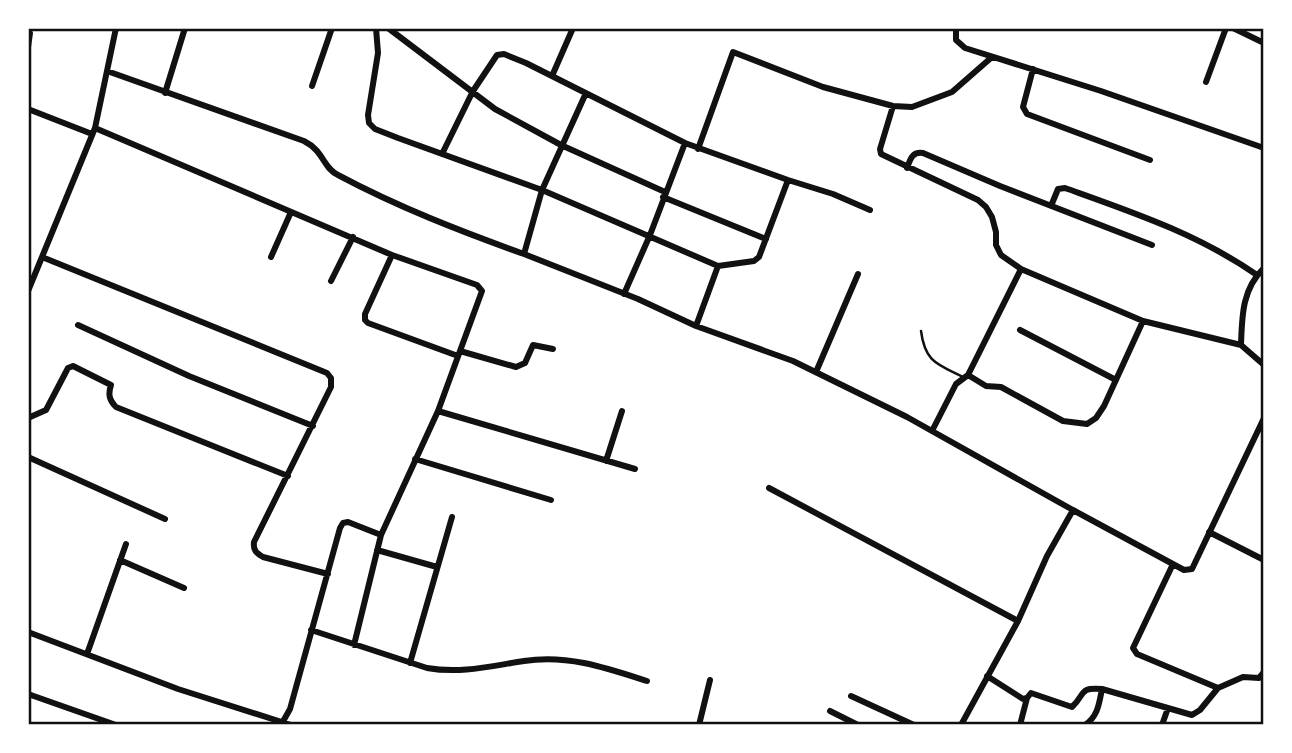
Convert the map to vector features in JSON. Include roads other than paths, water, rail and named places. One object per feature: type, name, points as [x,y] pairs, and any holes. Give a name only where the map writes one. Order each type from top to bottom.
[{"type":"street","points":[[28,291],[93,131],[116,28]]},
{"type":"street","points":[[165,93],[185,28]]},
{"type":"street","points":[[312,86],[332,28]]},
{"type":"street","points":[[376,28],[378,53],[368,115],[369,123],[375,129],[542,190],[718,266],[754,261],[759,257],[788,180]]},
{"type":"street","points":[[387,28],[495,109],[561,145],[664,195],[766,239]]},
{"type":"street","points":[[552,76],[573,28]]},
{"type":"street","points":[[956,28],[959,44],[992,57],[1264,148]]},
{"type":"street","points":[[1206,82],[1226,28]]},
{"type":"street","points":[[1233,28],[1264,43]]},
{"type":"street","points":[[28,30],[28,47]]},
{"type":"street","points":[[698,149],[733,52],[823,87],[893,106],[912,107],[952,92],[992,57]]},
{"type":"street","points":[[442,154],[473,91],[497,55],[512,56],[698,149],[833,194],[870,210]]},
{"type":"street","points":[[1033,69],[1023,107],[1027,114],[1150,160]]},
{"type":"street","points":[[107,71],[304,141],[319,151],[334,174],[412,212],[624,294],[696,326],[793,361],[932,431],[1184,570],[1192,569],[1264,418]]},
{"type":"street","points":[[524,254],[542,190],[586,93]]},
{"type":"street","points":[[893,106],[880,149],[881,154],[978,200],[992,218],[996,245],[1001,255],[1021,269],[1143,321],[1241,345],[1264,365]]},
{"type":"street","points":[[28,109],[93,131],[392,255],[481,288],[482,296],[438,411],[381,535],[354,645]]},
{"type":"street","points":[[624,294],[685,143]]},
{"type":"street","points":[[907,168],[912,156],[923,153],[1152,245]]},
{"type":"street","points":[[1051,206],[1058,189],[1065,188],[1173,228],[1218,250],[1256,275]]},
{"type":"street","points":[[271,257],[290,212]]},
{"type":"street","points":[[331,281],[353,237]]},
{"type":"street","points":[[392,255],[365,314],[368,323],[459,353],[516,367],[525,363],[533,345],[554,349]]},
{"type":"street","points":[[41,257],[327,373],[331,377],[331,387],[253,547],[256,553],[263,556],[328,574]]},
{"type":"street","points":[[696,326],[718,266]]},
{"type":"street","points":[[1241,345],[1244,301],[1256,275],[1264,268]]},
{"type":"street","points":[[932,431],[956,384],[965,376],[1021,269]]},
{"type":"street","points":[[816,372],[858,274]]},
{"type":"street","points":[[965,376],[986,386],[1001,387],[1063,421],[1087,424],[1096,418],[1143,321]]},
{"type":"street","points":[[78,325],[189,376],[313,426]]},
{"type":"street","points":[[1020,330],[1116,380]]},
{"type":"street","points":[[28,418],[46,410],[68,368],[73,366],[111,385],[111,402],[116,407],[288,477]]},
{"type":"street","points":[[438,411],[635,469]]},
{"type":"street","points":[[606,461],[622,411]]},
{"type":"street","points":[[28,457],[165,519]]},
{"type":"street","points":[[415,459],[551,500]]},
{"type":"street","points":[[769,488],[1018,621]]},
{"type":"street","points":[[961,725],[1018,621],[1047,556],[1073,510]]},
{"type":"street","points":[[410,663],[452,517]]},
{"type":"street","points":[[282,724],[290,709],[343,523],[348,522],[381,535]]},
{"type":"street","points":[[1209,532],[1264,560]]},
{"type":"street","points":[[87,654],[126,544]]},
{"type":"street","points":[[377,550],[438,568]]},
{"type":"street","points":[[120,560],[184,588]]},
{"type":"street","points":[[1173,564],[1133,648],[1137,654],[1218,688]]},
{"type":"street","points":[[311,631],[427,668],[459,672],[524,661],[579,661],[647,681]]},
{"type":"street","points":[[28,632],[178,689],[291,725]]},
{"type":"street","points":[[1020,725],[1027,698],[1033,693],[1072,707],[1083,690],[1102,689],[1186,714],[1196,714],[1218,688],[1243,677],[1259,678],[1264,671]]},
{"type":"street","points":[[987,676],[1023,699],[1027,698]]},
{"type":"street","points":[[699,725],[710,680]]},
{"type":"street","points":[[1086,725],[1095,717],[1102,689]]},
{"type":"street","points":[[28,694],[117,725]]},
{"type":"street","points":[[851,696],[914,725]]},
{"type":"street","points":[[1162,725],[1168,708]]},
{"type":"street","points":[[830,711],[858,725]]},
{"type":"lane","points":[[921,331],[923,345],[933,363],[965,376]]}]
